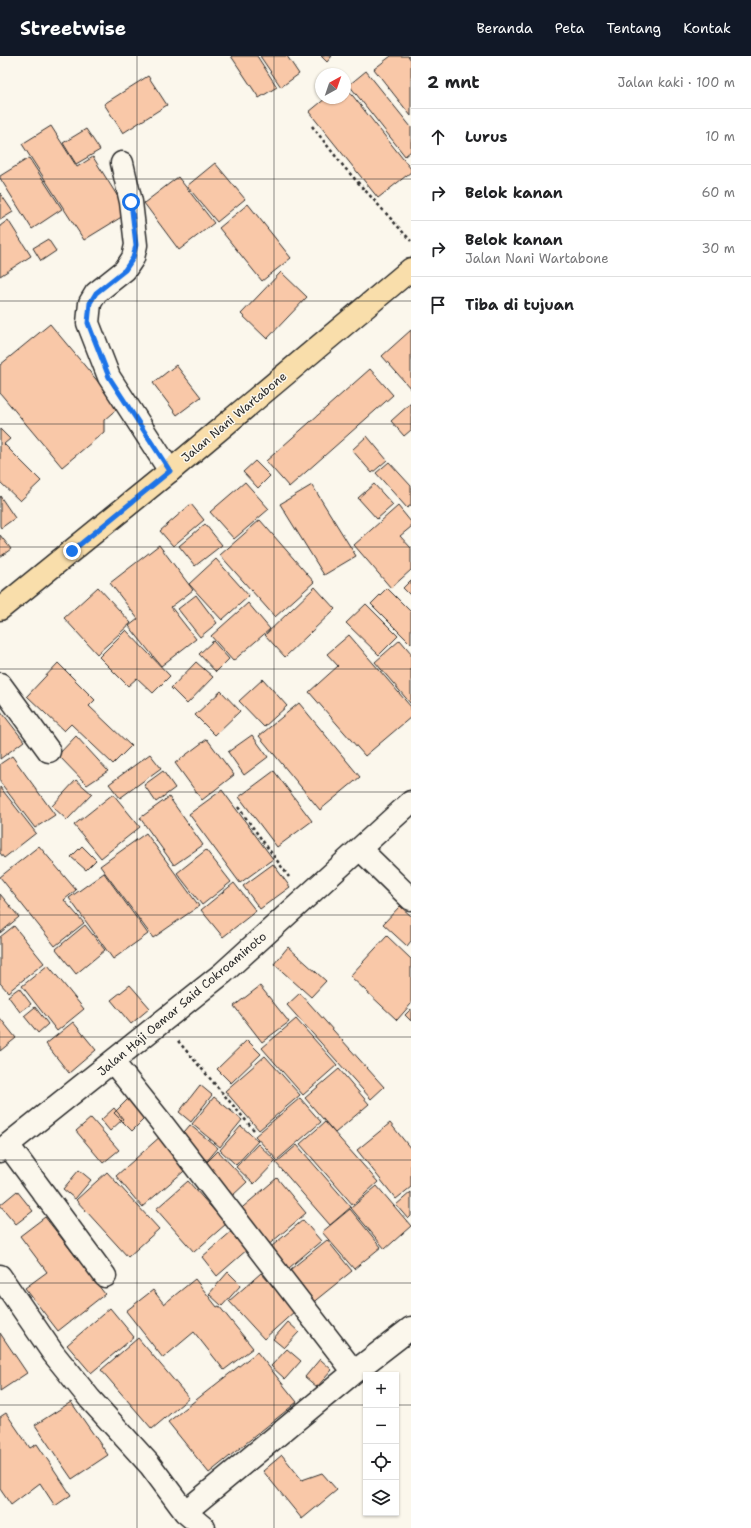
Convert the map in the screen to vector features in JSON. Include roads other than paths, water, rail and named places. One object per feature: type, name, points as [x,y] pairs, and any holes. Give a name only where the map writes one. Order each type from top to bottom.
[{"type":"main road","name":"Jalan Nani Wartabone","points":[[0,609],[409,275]]},
{"type":"street","points":[[122,163],[131,202],[136,245],[133,258],[125,270],[96,293],[90,303],[88,323],[109,377],[170,471]]},
{"type":"street","points":[[0,684],[49,751]]},
{"type":"street","name":"Jalan Haji Oemar Said Cokroaminoto","points":[[4,1148],[223,973],[411,802]]},
{"type":"street","points":[[360,849],[411,899]]},
{"type":"street","points":[[113,1062],[354,1372]]},
{"type":"street","points":[[4,1148],[105,1276]]},
{"type":"street","points":[[0,1276],[53,1353],[90,1399],[150,1465],[185,1512],[204,1528]]},
{"type":"street","points":[[185,1512],[354,1372],[411,1328]]}]
